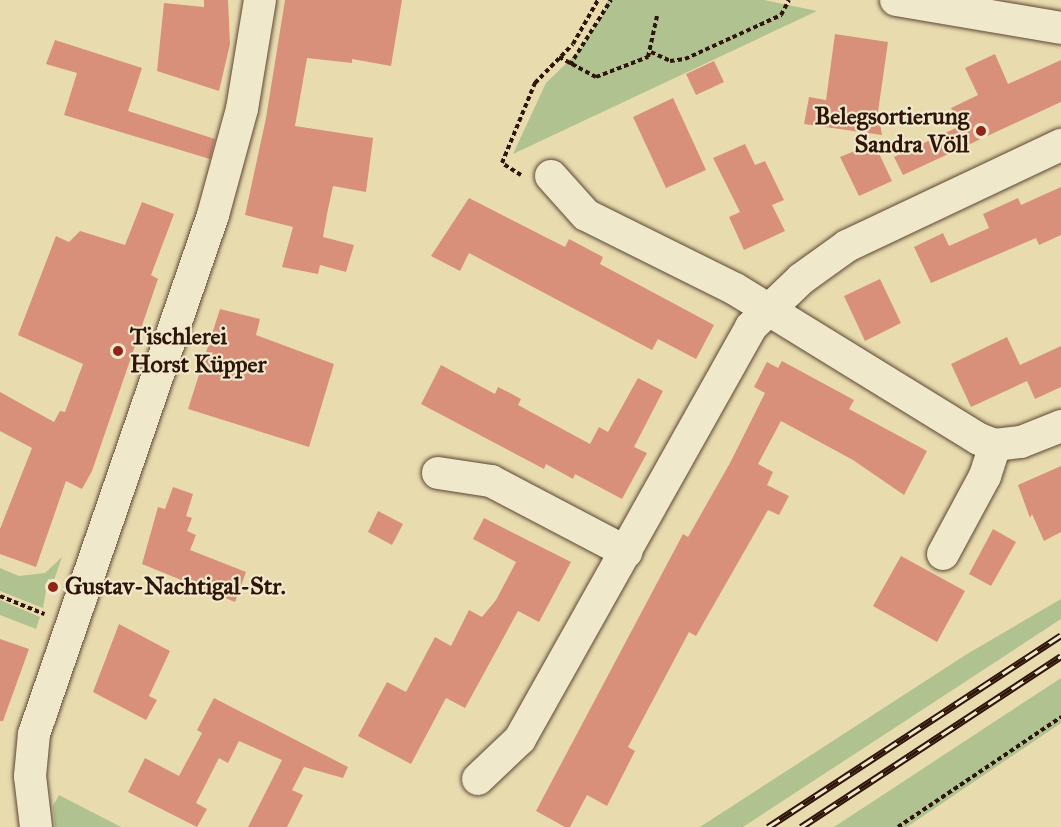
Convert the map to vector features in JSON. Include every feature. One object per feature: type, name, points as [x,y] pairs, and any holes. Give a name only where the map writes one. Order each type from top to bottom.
[{"type":"street","points":[[36,827],[30,776],[34,734],[69,624],[230,159],[252,63],[260,0]]},
{"type":"street","points":[[897,0],[1061,28]]},
{"type":"street","points":[[478,779],[520,739],[627,552],[737,347],[767,309],[847,246],[1061,145]]},
{"type":"street","points":[[551,176],[586,215],[767,309],[965,431],[995,445],[1021,442],[1061,426]]},
{"type":"street","points":[[943,554],[985,476],[995,445]]},
{"type":"street","points":[[438,473],[492,481],[627,552]]},
{"type":"path","points":[[501,163],[535,83],[573,44],[598,0]]},
{"type":"path","points":[[570,65],[611,0]]},
{"type":"path","points":[[651,52],[670,62],[685,58],[781,15],[789,0]]},
{"type":"path","points":[[559,57],[570,65],[596,77],[648,57],[651,52],[657,16]]},
{"type":"path","points":[[0,596],[69,624]]},
{"type":"path","points":[[898,827],[1061,717]]},
{"type":"green space","points":[[608,0],[764,0],[817,11],[513,154],[546,83],[578,52],[603,15]]},
{"type":"green space","points":[[62,557],[54,580],[48,579],[43,608],[0,591],[0,568],[19,576],[45,573]]},
{"type":"green space","points":[[1061,599],[1061,619],[743,827],[700,827],[967,654]]},
{"type":"green space","points":[[0,600],[40,617],[36,629],[0,615]]},
{"type":"green space","points":[[1061,678],[1061,723],[907,827],[834,827]]},
{"type":"green space","points":[[59,795],[121,827],[55,827],[53,806]]},
{"type":"building","points":[[204,0],[228,0],[230,44],[219,91],[157,71],[164,3],[204,7]]},
{"type":"building","points":[[285,0],[402,0],[391,66],[352,59],[352,63],[307,58],[295,126],[373,138],[366,192],[333,186],[327,214],[323,237],[354,245],[346,272],[320,265],[318,274],[282,267],[293,227],[245,215],[266,118]]},
{"type":"building","points":[[835,34],[888,42],[878,112],[882,135],[804,124],[809,97],[826,100]]},
{"type":"building","points":[[55,40],[142,68],[128,111],[215,139],[210,159],[64,115],[77,73],[46,64]]},
{"type":"building","points":[[995,54],[1008,84],[1061,60],[1061,102],[903,175],[894,157],[960,126],[951,108],[978,95],[965,68]]},
{"type":"building","points":[[714,61],[724,82],[696,95],[686,74]]},
{"type":"building","points":[[673,98],[706,170],[666,188],[633,117]]},
{"type":"building","points":[[874,143],[892,181],[859,196],[840,157]]},
{"type":"building","points":[[745,144],[755,165],[765,161],[784,200],[772,205],[785,231],[744,250],[729,217],[740,212],[713,158]]},
{"type":"building","points":[[1061,187],[1061,235],[1039,245],[1036,238],[931,283],[914,247],[943,233],[949,246],[989,228],[983,214],[1018,198],[1021,205]]},
{"type":"building","points":[[469,198],[565,247],[569,239],[603,257],[600,264],[714,325],[696,359],[658,339],[652,350],[469,253],[460,271],[431,256]]},
{"type":"building","points":[[142,202],[174,214],[151,275],[158,279],[92,471],[82,489],[66,481],[36,567],[0,554],[0,529],[32,448],[0,431],[0,392],[54,422],[60,411],[65,412],[83,364],[18,335],[56,236],[69,242],[80,231],[125,245]]},
{"type":"building","points":[[880,279],[901,323],[865,341],[844,296]]},
{"type":"building","points":[[220,309],[260,319],[256,335],[334,364],[309,447],[188,409]]},
{"type":"building","points":[[1007,337],[1020,365],[1061,346],[1061,387],[1035,399],[1027,381],[971,407],[951,364]]},
{"type":"building","points":[[782,361],[854,400],[849,409],[927,451],[904,495],[853,460],[781,421],[758,464],[773,472],[767,485],[789,496],[779,515],[768,510],[696,636],[689,632],[628,747],[635,751],[607,806],[587,795],[570,827],[565,827],[536,811],[683,534],[688,537],[730,463],[765,393],[754,387],[767,362],[778,368]]},
{"type":"building","points":[[441,365],[495,394],[498,387],[510,393],[521,399],[518,405],[590,444],[599,427],[608,432],[638,378],[663,391],[634,447],[647,453],[622,499],[575,474],[573,479],[546,464],[544,469],[421,404]]},
{"type":"building","points":[[1061,466],[1061,532],[1044,541],[1032,514],[1030,518],[1018,485]]},
{"type":"building","points":[[173,487],[193,494],[186,516],[192,518],[187,531],[196,535],[190,550],[246,572],[235,602],[142,564],[158,507],[165,509]]},
{"type":"building","points":[[378,511],[403,524],[392,545],[368,532]]},
{"type":"building","points":[[484,518],[571,562],[539,622],[518,611],[465,708],[446,698],[411,764],[358,736],[387,682],[406,692],[435,637],[451,646],[469,610],[482,617],[496,600],[516,562],[473,539]]},
{"type":"building","points":[[993,529],[1016,542],[991,586],[969,574]]},
{"type":"building","points":[[901,556],[965,591],[937,642],[873,606]]},
{"type":"building","points":[[119,624],[170,651],[149,696],[157,700],[146,720],[93,692]]},
{"type":"building","points":[[0,639],[29,649],[3,721],[0,721]]},
{"type":"building","points":[[214,698],[348,767],[343,778],[304,767],[292,790],[303,795],[287,827],[248,827],[282,760],[239,741],[228,763],[219,758],[196,803],[207,809],[197,827],[128,792],[145,758],[179,776],[202,733],[197,730]]},
{"type":"railway","points":[[768,827],[1061,635]]},
{"type":"railway","points":[[801,827],[1061,656]]},
{"type":"place","name":"Belegsortierung Sandra Völl","points":[[981,131]]},
{"type":"place","name":"Tischlerei Horst Küpper","points":[[118,351]]},
{"type":"place","name":"Gustav-Nachtigal-Str.","points":[[53,587]]}]
